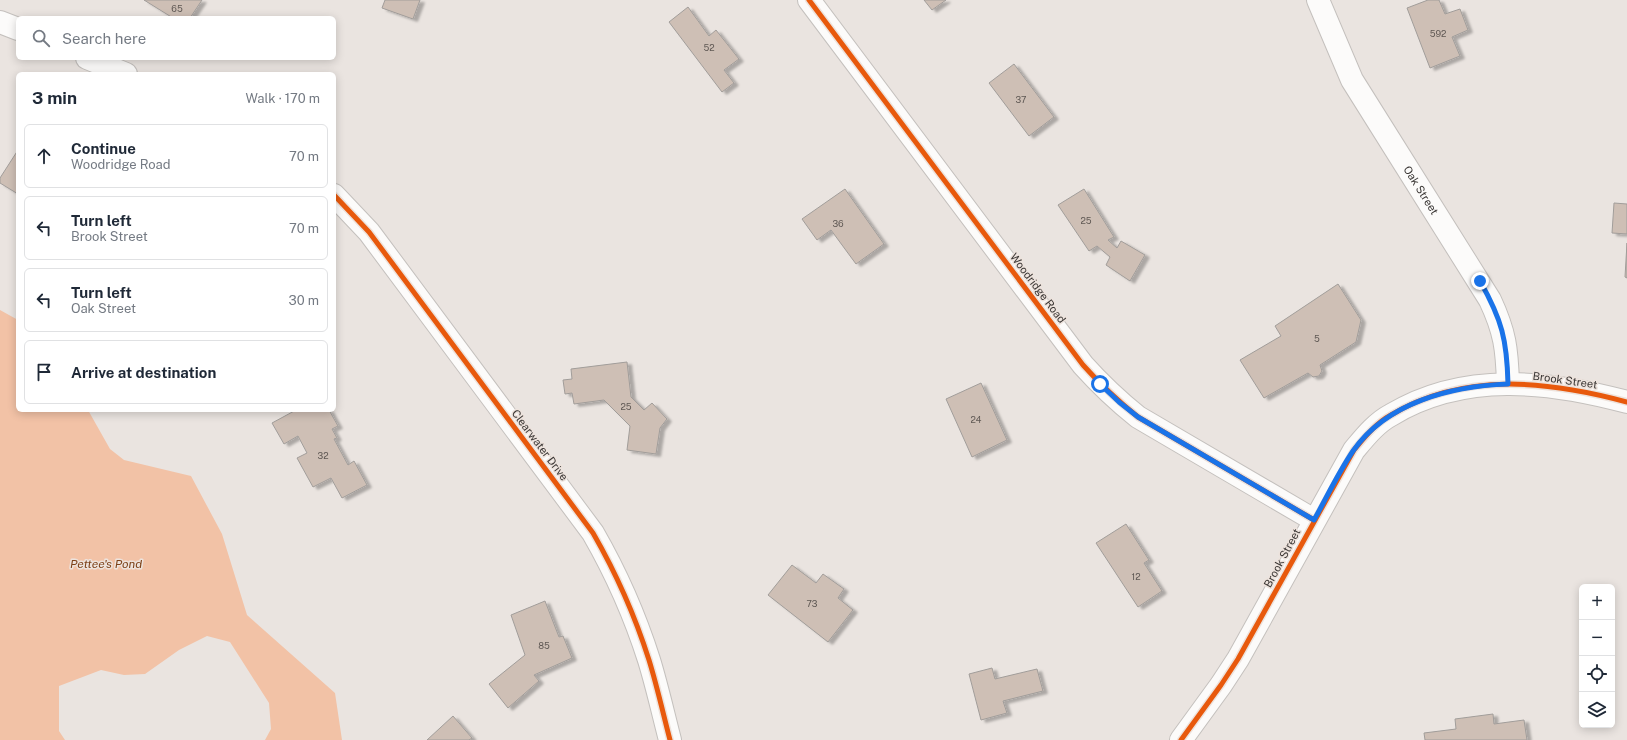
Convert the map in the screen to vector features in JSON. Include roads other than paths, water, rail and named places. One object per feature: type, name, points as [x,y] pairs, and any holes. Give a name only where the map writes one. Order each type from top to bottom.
[{"type":"street","name":"Woodridge Road","points":[[809,0],[1083,365],[1100,384],[1138,417],[1314,520]]},
{"type":"street","name":"Oak Street","points":[[1318,0],[1352,80],[1490,300],[1504,335],[1507,354],[1508,384]]},
{"type":"street","points":[[0,22],[16,28]]},
{"type":"street","points":[[92,60],[121,72]]},
{"type":"street","name":"Clearwater Drive","points":[[336,197],[374,238],[593,534],[608,559],[637,625],[649,660],[670,740]]},
{"type":"street","name":"Brook Street","points":[[1181,740],[1238,659],[1354,450],[1370,431],[1391,415],[1413,403],[1439,394],[1485,385],[1550,385],[1594,393],[1627,402]]},
{"type":"water","name":"Pettee's Pond","points":[[0,310],[16,319],[16,412],[89,412],[110,449],[124,460],[191,476],[222,534],[247,615],[335,693],[342,740],[265,740],[271,729],[269,703],[230,642],[207,636],[179,650],[145,674],[124,675],[101,670],[59,686],[59,731],[65,740],[0,740]]}]
